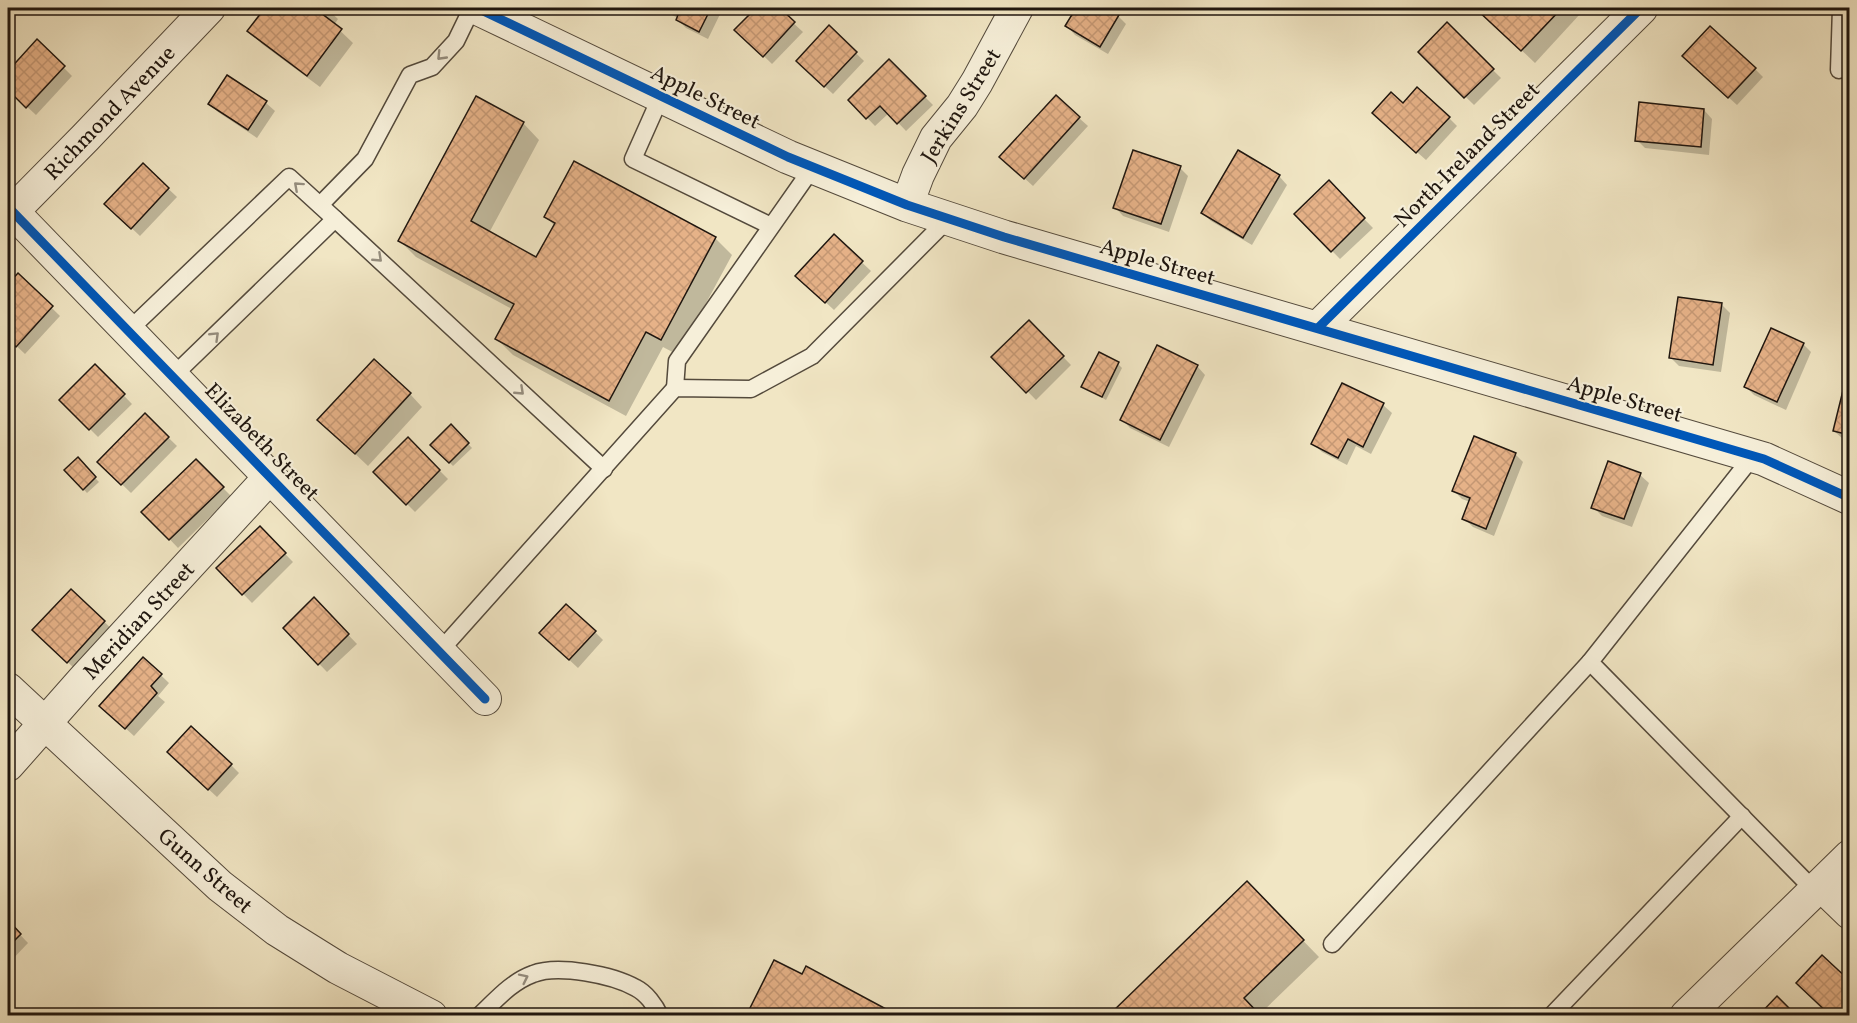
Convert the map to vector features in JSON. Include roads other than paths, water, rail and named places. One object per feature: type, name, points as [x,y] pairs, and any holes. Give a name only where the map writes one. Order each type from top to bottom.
[{"type":"street","name":"Richmond Avenue","points":[[10,213],[209,8]]},
{"type":"street","name":"Apple Street","points":[[474,8],[813,167],[907,205],[1004,237],[1764,459],[1850,498]]},
{"type":"street","name":"Jerkins Street","points":[[907,205],[918,175],[936,138],[962,106],[977,82],[1017,8]]},
{"type":"street","name":"North Ireland Street","points":[[1318,328],[1641,8]]},
{"type":"street","name":"Elizabeth Street","points":[[10,213],[129,330],[485,699]]},
{"type":"street","name":"Meridian Street","points":[[8,765],[270,477]]},
{"type":"street","name":"Gunn Street","points":[[8,688],[220,886],[277,930],[338,968],[431,1016]]},
{"type":"street","points":[[1686,1016],[1850,856]]},
{"type":"street","points":[[1818,888],[1850,913]]},
{"type":"lane","points":[[320,205],[365,159],[410,75],[432,67],[456,41],[474,8]]},
{"type":"lane","points":[[1839,70],[1840,8]]},
{"type":"lane","points":[[661,96],[633,159],[771,226]]},
{"type":"lane","points":[[439,652],[675,388],[677,361],[813,167]]},
{"type":"lane","points":[[129,330],[289,177],[604,470]]},
{"type":"lane","points":[[173,376],[335,219]]},
{"type":"lane","points":[[675,388],[751,389],[812,356],[948,219]]},
{"type":"lane","points":[[1332,944],[1590,662],[1753,456]]},
{"type":"lane","points":[[1590,662],[1742,816],[1818,888]]},
{"type":"lane","points":[[1551,1016],[1742,816]]},
{"type":"lane","points":[[479,1016],[516,981],[553,969],[585,973],[636,988],[646,995],[660,1016]]}]
